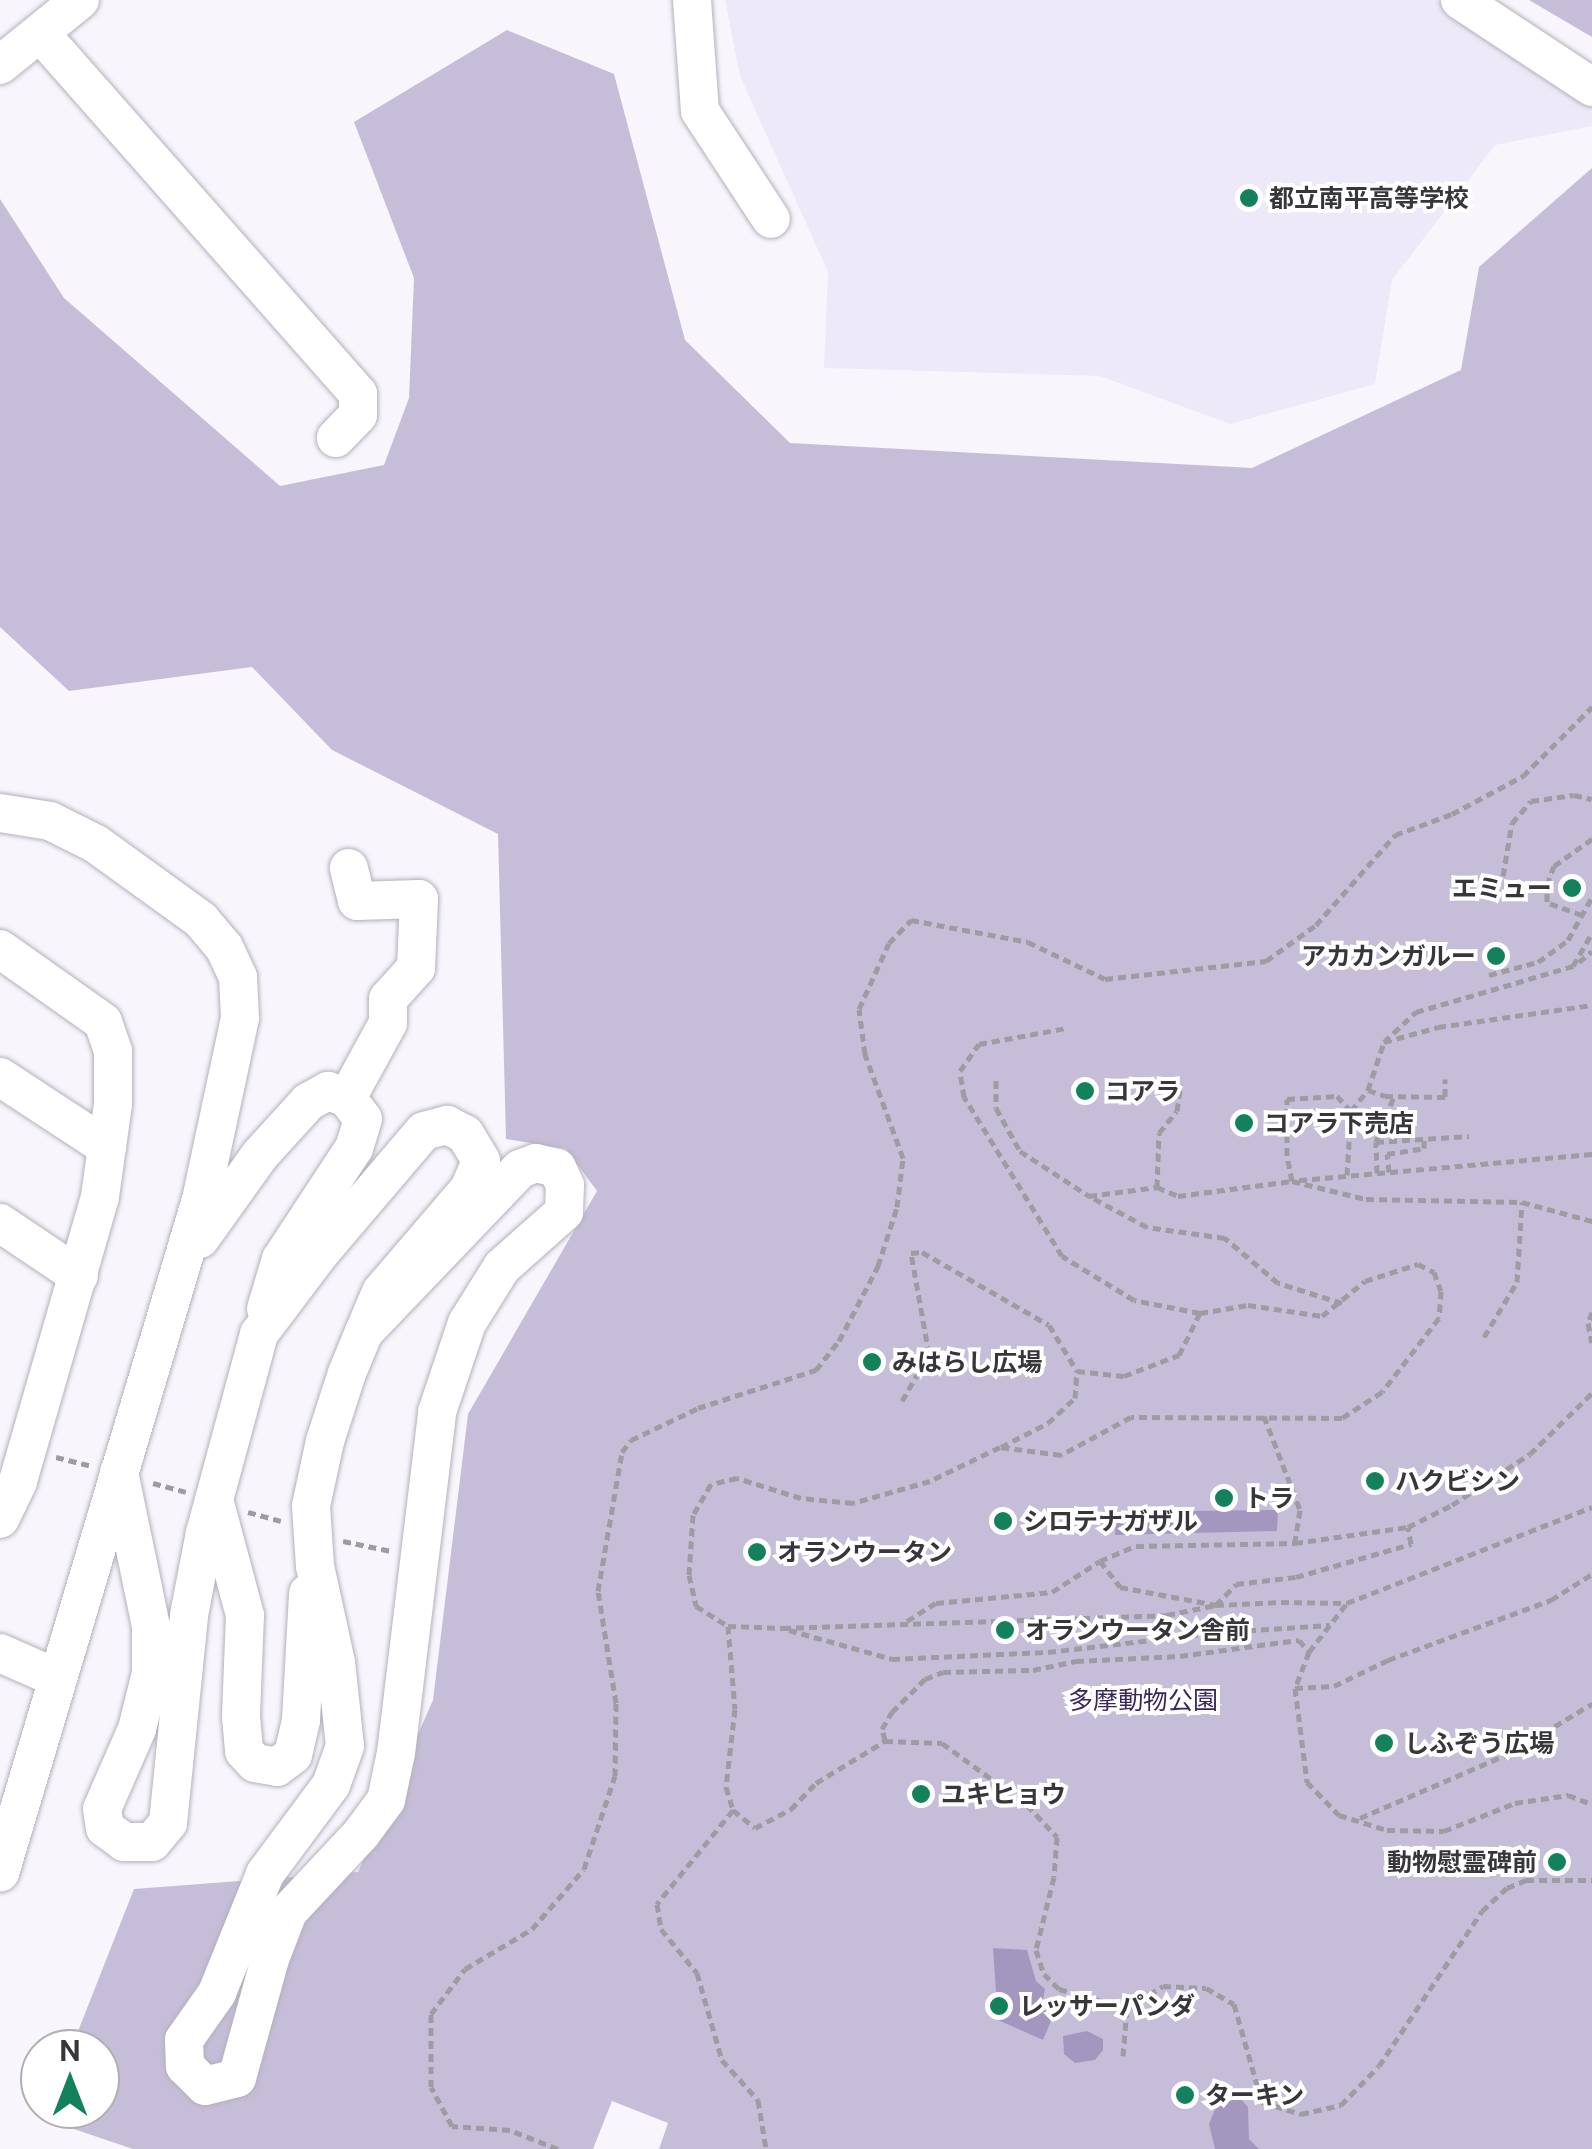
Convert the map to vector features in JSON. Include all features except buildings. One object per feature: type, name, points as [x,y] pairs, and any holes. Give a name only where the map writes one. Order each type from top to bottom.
[{"type":"street","points":[[0,65],[80,0]]},
{"type":"street","points":[[692,0],[700,111],[771,218]]},
{"type":"street","points":[[1460,0],[1592,87]]},
{"type":"street","points":[[40,33],[358,394],[358,415],[336,438]]},
{"type":"street","points":[[0,813],[50,822],[96,844],[201,920],[224,947],[238,977],[240,1018],[202,1196],[181,1265],[132,1476],[9,1802],[0,1873]]},
{"type":"street","points":[[347,1098],[388,1023],[388,999],[416,968],[419,899],[357,901],[349,868]]},
{"type":"street","points":[[0,949],[103,1022],[114,1051],[100,1197],[28,1450],[0,1520]]},
{"type":"street","points":[[0,1077],[107,1147]]},
{"type":"street","points":[[132,1476],[151,1627],[151,1673],[137,1729],[102,1809],[105,1828],[124,1842],[152,1842],[168,1823],[189,1616],[259,1334],[281,1259],[354,1148],[363,1119],[347,1098],[328,1091],[308,1102],[260,1154],[181,1265]]},
{"type":"street","points":[[259,1334],[424,1131],[447,1125],[465,1134],[481,1161],[469,1189],[381,1292],[364,1332],[325,1440],[311,1506],[328,1553],[346,1746],[331,1785],[265,1874],[217,1993],[184,2040],[185,2066],[205,2086],[237,2078],[270,1960],[288,1912],[361,1834],[386,1800],[396,1752],[437,1412],[467,1324],[502,1267],[564,1212],[565,1184],[556,1168],[536,1163],[520,1169],[364,1332]]},
{"type":"street","points":[[0,1224],[79,1276]]},
{"type":"street","points":[[219,1502],[244,1614],[242,1733],[244,1751],[255,1763],[276,1767],[292,1755],[301,1720],[305,1603],[328,1553]]},
{"type":"street","points":[[0,1653],[57,1678]]},
{"type":"path","points":[[558,2149],[510,2130],[452,2126],[431,2087],[431,2014],[465,1970],[532,1929],[584,1869],[615,1776],[616,1703],[598,1591],[622,1452],[631,1440],[698,1408],[816,1370],[839,1341],[878,1266],[897,1207],[902,1158],[864,1054],[858,1009],[889,944],[911,920],[1028,942],[1105,979],[1266,961],[1316,925],[1395,835],[1452,814],[1522,776],[1592,707]]},
{"type":"path","points":[[1503,876],[1512,823],[1531,800],[1574,794],[1592,799]]},
{"type":"path","points":[[1582,916],[1547,902],[1547,885],[1554,866],[1592,839]]},
{"type":"path","points":[[1489,975],[1538,962],[1568,940],[1592,897]]},
{"type":"path","points":[[1573,966],[1592,933]]},
{"type":"path","points":[[1348,1176],[1351,1112],[1368,1090],[1384,1042],[1416,1012],[1573,966],[1592,951]]},
{"type":"path","points":[[1384,1042],[1472,1021],[1592,1004]]},
{"type":"path","points":[[1000,1447],[1062,1455],[1131,1417],[1342,1418],[1382,1392],[1439,1318],[1440,1291],[1434,1272],[1418,1264],[1365,1281],[1342,1304],[1322,1316],[1248,1305],[1200,1313],[1134,1300],[1062,1256],[964,1097],[960,1071],[978,1044],[1066,1028]]},
{"type":"path","points":[[1368,1090],[1394,1096],[1445,1098],[1446,1079]]},
{"type":"path","points":[[996,1080],[996,1108],[1020,1150],[1089,1196],[1147,1227],[1225,1238],[1278,1283],[1342,1304]]},
{"type":"path","points":[[1157,1187],[1160,1133],[1176,1111],[1181,1084]]},
{"type":"path","points":[[1292,1180],[1287,1156],[1288,1099],[1337,1096],[1351,1112]]},
{"type":"path","points":[[1377,1173],[1376,1142],[1394,1096]]},
{"type":"path","points":[[1376,1142],[1469,1136]]},
{"type":"path","points":[[1389,1172],[1386,1154],[1424,1148],[1424,1140]]},
{"type":"path","points":[[1089,1196],[1157,1187],[1178,1196],[1292,1180],[1592,1154]]},
{"type":"path","points":[[1292,1180],[1366,1199],[1522,1202],[1592,1220]]},
{"type":"path","points":[[1484,1337],[1517,1282],[1522,1202]]},
{"type":"path","points":[[902,1401],[929,1354],[912,1253],[922,1252],[1049,1325],[1078,1371],[1074,1398],[1048,1423],[930,1480],[853,1503],[801,1498],[737,1478],[711,1484],[693,1514],[689,1576],[696,1606],[728,1626],[783,1628],[1167,1615],[1216,1606],[1347,1603],[1592,1507]]},
{"type":"path","points":[[1592,1312],[1588,1322],[1592,1343]]},
{"type":"path","points":[[1078,1371],[1124,1376],[1179,1355],[1200,1313]]},
{"type":"path","points":[[904,1622],[936,1603],[1052,1592],[1100,1561],[1136,1546],[1295,1543],[1408,1527],[1452,1505],[1530,1454],[1592,1393]]},
{"type":"path","points":[[1264,1416],[1300,1510],[1295,1543]]},
{"type":"path","points":[[28,1450],[132,1476],[292,1524]]},
{"type":"path","points":[[1216,1606],[1236,1584],[1296,1577],[1411,1544],[1408,1527]]},
{"type":"path","points":[[328,1553],[396,1552]]},
{"type":"path","points":[[1100,1561],[1120,1587],[1216,1606]]},
{"type":"path","points":[[1295,1688],[1334,1686],[1388,1660],[1551,1600],[1592,1574]]},
{"type":"path","points":[[1347,1603],[1309,1652],[1295,1688],[1307,1782],[1339,1815],[1387,1830],[1444,1830],[1516,1803],[1568,1795],[1592,1804]]},
{"type":"path","points":[[783,1628],[892,1660],[1048,1652],[1222,1632],[1330,1625]]},
{"type":"path","points":[[728,1626],[734,1709],[726,1788],[733,1810],[755,1828],[792,1809],[816,1783],[885,1741],[942,1743],[1027,1805],[1057,1837],[1054,1877],[1036,1950],[1044,1974],[1059,1990],[1127,2008],[1163,1986],[1206,1988],[1234,2004],[1262,2102],[1300,2114],[1341,2105],[1379,2066],[1482,1911],[1506,1888],[1526,1880],[1592,1880]]},
{"type":"path","points":[[885,1741],[882,1729],[892,1712],[925,1679],[943,1672],[1033,1670],[1076,1661],[1180,1656],[1300,1640],[1309,1652]]},
{"type":"path","points":[[1358,1819],[1510,1752],[1592,1704]]},
{"type":"path","points":[[733,1810],[657,1904],[661,1929],[696,1973],[722,2060],[758,2100],[766,2149]]},
{"type":"path","points":[[1123,2056],[1127,2008]]},
{"type":"shaded area","points":[[725,0],[1436,0],[1592,99],[1592,126],[1495,145],[1392,280],[1375,384],[1230,424],[1100,376],[824,368],[828,272],[740,76]]},
{"type":"shaded area","points":[[1278,1510],[1277,1531],[1115,1535],[1116,1521],[1185,1521],[1185,1511]]},
{"type":"shaded area","points":[[993,1948],[1027,1950],[1036,1981],[1045,1989],[1042,2005],[1051,2021],[1043,2040],[998,2020]]},
{"type":"shaded area","points":[[1087,2031],[1103,2039],[1103,2050],[1095,2060],[1075,2063],[1064,2054],[1063,2036]]},
{"type":"shaded area","points":[[1240,2098],[1248,2107],[1249,2139],[1259,2149],[1215,2149],[1209,2124],[1217,2104]]},
{"type":"green space","points":[[1529,0],[1592,0],[1592,37]]},
{"type":"green space","name":"多摩動物公園","points":[[507,30],[614,74],[685,340],[790,443],[1252,468],[1461,370],[1479,267],[1592,168],[1592,2149],[659,2149],[668,2123],[612,2101],[593,2149],[133,2149],[74,2129],[120,2129],[120,2029],[79,2029],[134,1889],[358,1872],[433,1700],[468,1414],[597,1191],[566,1149],[506,1139],[498,834],[332,750],[252,667],[69,691],[0,627],[0,199],[64,298],[280,486],[384,465],[409,398],[414,278],[354,122]]},
{"type":"place","name":"都立南平高等学校","points":[[1249,198]]},
{"type":"place","name":"エミュー","points":[[1572,888]]},
{"type":"place","name":"アカカンガルー","points":[[1496,956]]},
{"type":"place","name":"コアラ","points":[[1085,1091]]},
{"type":"place","name":"コアラ下売店","points":[[1244,1123]]},
{"type":"place","name":"みはらし広場","points":[[872,1362]]},
{"type":"place","name":"ハクビシン","points":[[1375,1481]]},
{"type":"place","name":"トラ","points":[[1224,1498]]},
{"type":"place","name":"シロテナガザル","points":[[1003,1521]]},
{"type":"place","name":"オランウータン","points":[[757,1552]]},
{"type":"place","name":"オランウータン舎前","points":[[1005,1630]]},
{"type":"place","name":"しふぞう広場","points":[[1384,1743]]},
{"type":"place","name":"ユキヒョウ","points":[[921,1794]]},
{"type":"place","name":"動物慰霊碑前","points":[[1557,1862]]},
{"type":"place","name":"レッサーパンダ","points":[[999,2006]]},
{"type":"place","name":"ターキン","points":[[1185,2095]]}]
